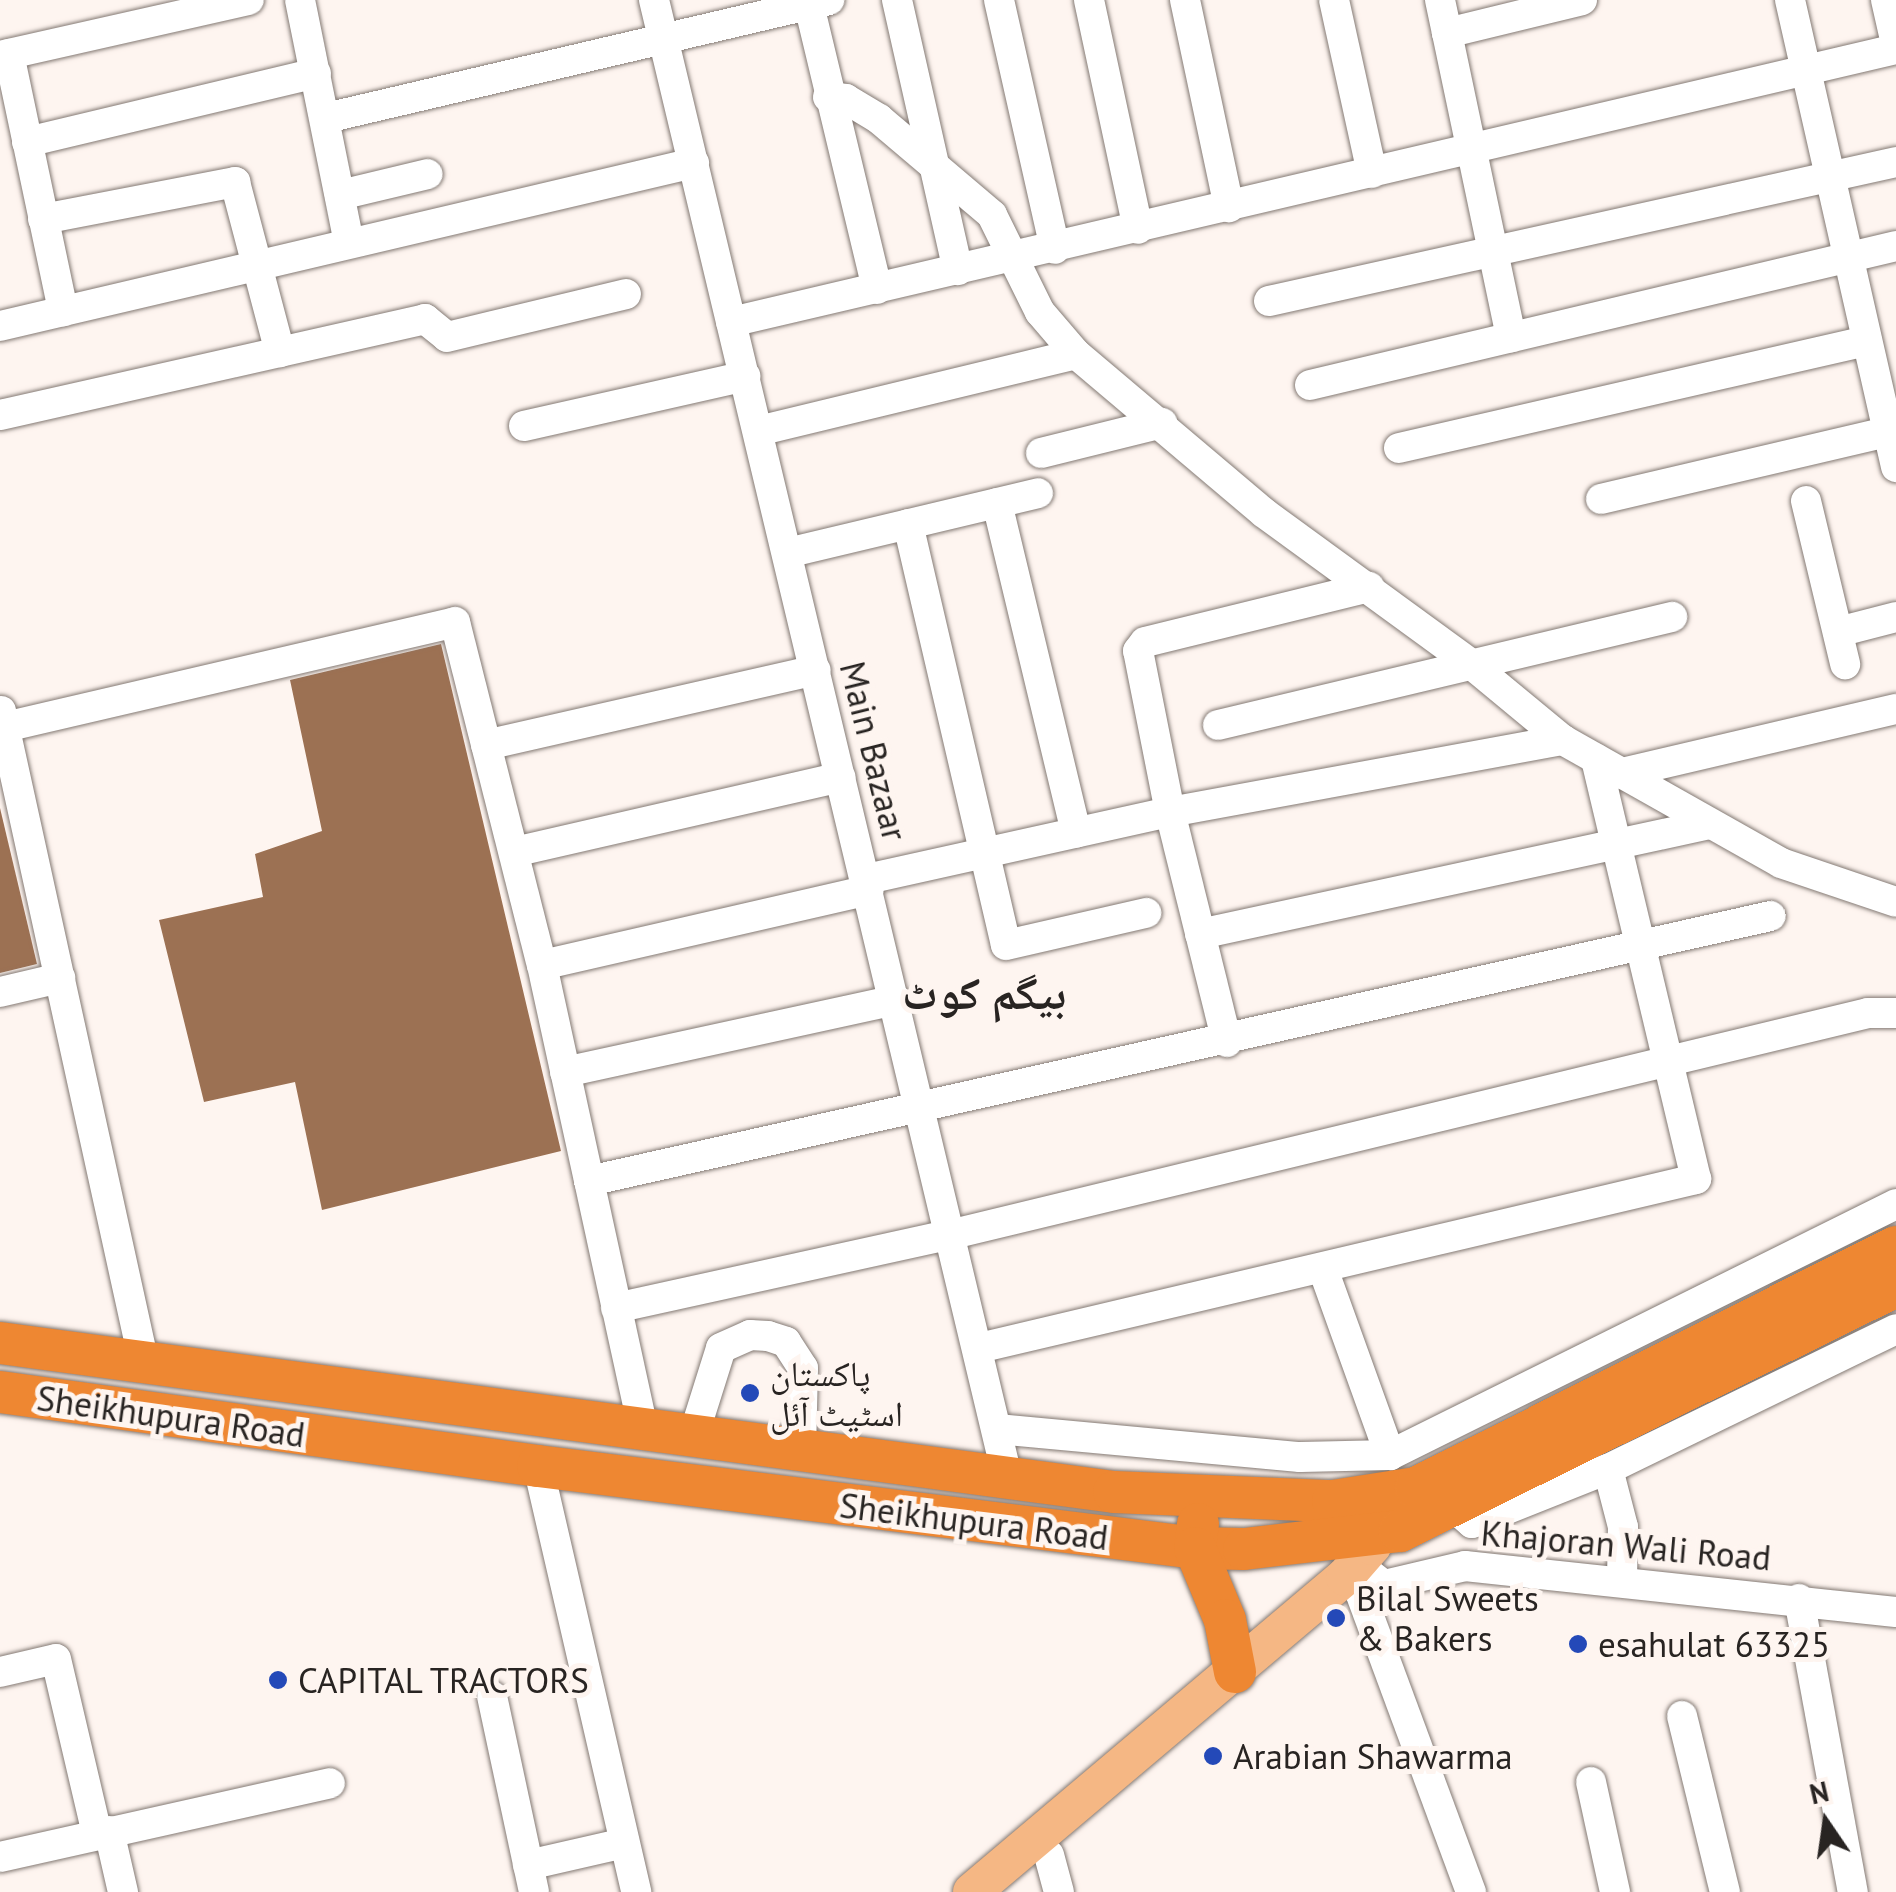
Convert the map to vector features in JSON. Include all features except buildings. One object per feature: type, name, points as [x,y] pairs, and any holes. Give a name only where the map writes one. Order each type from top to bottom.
[{"type":"highway","name":"Sheikhupura Road","points":[[1379,1535],[1896,1247]]},
{"type":"highway","name":"Sheikhupura Road","points":[[0,1392],[538,1466],[1195,1548],[1379,1535],[1454,1507],[1896,1286]]},
{"type":"highway","name":"Sheikhupura Road","points":[[0,1344],[1008,1480],[1202,1499],[1298,1503],[1379,1535]]},
{"type":"highway","points":[[1202,1499],[1195,1548],[1224,1620],[1235,1672]]},
{"type":"main road","points":[[972,1892],[1235,1672],[1379,1535]]},
{"type":"main road","points":[[1006,1892],[1379,1535]]},
{"type":"street","points":[[63,311],[5,55],[249,0]]},
{"type":"street","points":[[300,0],[349,243]]},
{"type":"street","name":"Main Bazaar","points":[[654,0],[922,1105],[1008,1480]]},
{"type":"street","points":[[897,0],[958,270]]},
{"type":"street","points":[[999,0],[1055,249]]},
{"type":"street","points":[[1089,0],[1138,229]]},
{"type":"street","points":[[1185,0],[1229,207]]},
{"type":"street","points":[[1334,0],[1372,173]]},
{"type":"street","points":[[1440,0],[1511,337]]},
{"type":"street","points":[[1447,33],[1582,0]]},
{"type":"street","points":[[1790,0],[1827,177],[1892,431],[1896,467]]},
{"type":"street","points":[[732,322],[1055,249],[1896,46],[1886,0]]},
{"type":"street","points":[[326,118],[664,40],[805,3],[877,289]]},
{"type":"street","points":[[27,142],[316,73]]},
{"type":"street","points":[[828,98],[846,100],[878,118],[936,174],[992,215],[1040,312],[1076,354],[1264,513],[1471,664],[1563,740],[1822,882],[1896,902]]},
{"type":"street","points":[[1269,300],[1896,162]]},
{"type":"street","points":[[0,326],[694,163]]},
{"type":"street","points":[[340,195],[428,174]]},
{"type":"street","points":[[43,219],[235,182],[280,352]]},
{"type":"street","points":[[1310,385],[1896,246]]},
{"type":"street","points":[[0,415],[425,319],[447,337],[626,294]]},
{"type":"street","points":[[1399,448],[1868,341]]},
{"type":"street","points":[[758,430],[1076,354]]},
{"type":"street","points":[[524,426],[744,376]]},
{"type":"street","points":[[1041,453],[1162,424]]},
{"type":"street","points":[[1601,499],[1892,431]]},
{"type":"street","points":[[787,552],[1038,493]]},
{"type":"street","points":[[1806,501],[1845,664]]},
{"type":"street","points":[[996,503],[1076,833]]},
{"type":"street","points":[[908,524],[1006,945],[1146,913]]},
{"type":"street","points":[[1227,1042],[1170,812],[1138,662],[1145,642],[1369,587]]},
{"type":"street","points":[[1218,725],[1672,617]]},
{"type":"street","points":[[1838,632],[1896,618]]},
{"type":"street","points":[[144,1363],[2,717],[455,622],[542,965],[643,1430]]},
{"type":"street","points":[[486,745],[816,670]]},
{"type":"street","points":[[1607,767],[1896,709]]},
{"type":"street","points":[[542,965],[984,853],[1170,812],[1563,740]]},
{"type":"street","points":[[978,1348],[1690,1184],[1696,1170],[1617,844],[1607,767]]},
{"type":"street","points":[[514,852],[842,776]]},
{"type":"street","points":[[1200,934],[1710,824]]},
{"type":"street","points":[[588,1181],[922,1105],[1227,1042],[1771,916]]},
{"type":"street","points":[[0,992],[60,978]]},
{"type":"street","points":[[565,1072],[896,1000]]},
{"type":"street","points":[[616,1308],[952,1234],[1868,1013],[1896,1014]]},
{"type":"street","points":[[1379,1535],[1896,1204]]},
{"type":"street","points":[[1323,1268],[1379,1535],[1471,1892]]},
{"type":"street","points":[[1454,1507],[1472,1524],[1608,1468],[1896,1329]]},
{"type":"street","points":[[693,1437],[722,1348],[750,1334],[768,1336],[786,1342],[803,1368],[800,1451]]},
{"type":"street","name":"Khajoran Wali Road","points":[[997,1429],[1300,1456],[1379,1535],[1398,1583],[1465,1566],[1622,1579],[1896,1612]]},
{"type":"street","points":[[538,1466],[636,1892]]},
{"type":"street","points":[[1608,1468],[1623,1527],[1622,1579]]},
{"type":"street","points":[[1799,1600],[1853,1892]]},
{"type":"street","points":[[0,1672],[56,1659],[123,1892]]},
{"type":"street","points":[[492,1696],[531,1878],[624,1843]]},
{"type":"street","points":[[1682,1716],[1725,1892]]},
{"type":"street","points":[[1592,1782],[1616,1892]]},
{"type":"street","points":[[0,1857],[330,1783]]},
{"type":"street","points":[[1049,1854],[1059,1892]]},
{"type":"place","name":"پاکستان اسٹیٹ آئل","points":[[750,1393]]},
{"type":"place","name":"Bilal Sweets & Bakers","points":[[1336,1618]]},
{"type":"place","name":"esahulat 63325","points":[[1578,1644]]},
{"type":"place","name":"CAPITAL TRACTORS","points":[[278,1680]]},
{"type":"place","name":"Arabian Shawarma","points":[[1213,1756]]},
{"type":"district","name":"بیگم کوٹ","points":[[984,993]]}]
